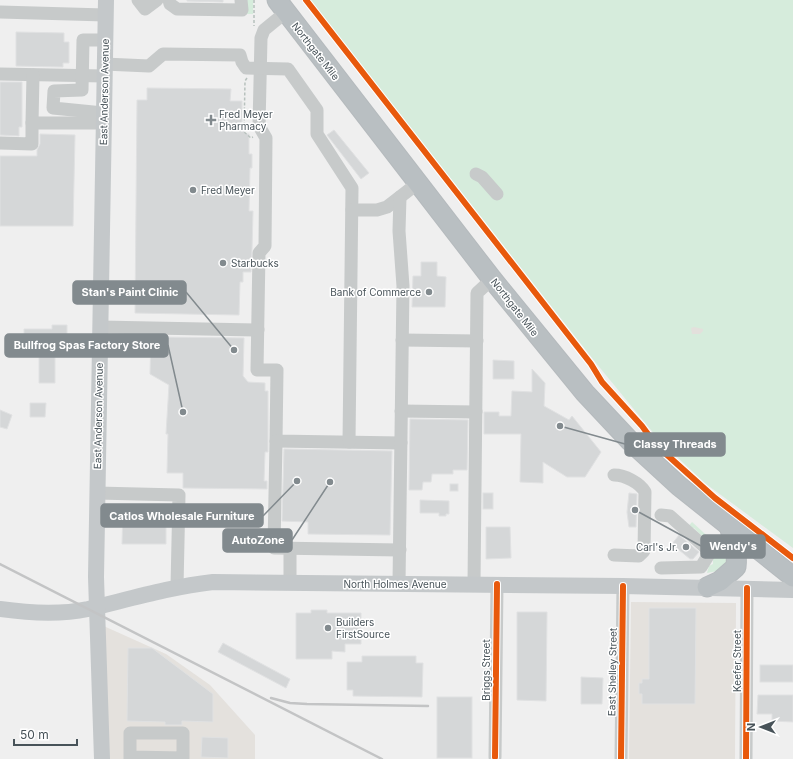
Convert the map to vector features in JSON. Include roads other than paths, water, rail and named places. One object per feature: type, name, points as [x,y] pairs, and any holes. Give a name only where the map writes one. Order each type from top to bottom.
[{"type":"highway","name":"Northgate Mile","points":[[281,6],[492,279],[557,359],[620,431],[679,486],[793,577]]},
{"type":"highway","points":[[707,587],[720,581],[736,567],[737,560],[729,526]]},
{"type":"main road","name":"East Anderson Avenue","points":[[102,759],[97,606],[97,493],[106,8]]},
{"type":"main road","name":"North Holmes Avenue","points":[[0,609],[45,612],[74,610],[177,587],[213,582],[497,584],[707,587],[793,590]]},
{"type":"street","points":[[138,0],[145,9],[157,0]]},
{"type":"street","points":[[162,0],[162,6],[168,10],[186,9]]},
{"type":"street","points":[[169,0],[173,8],[242,10],[241,0]]},
{"type":"street","points":[[281,6],[264,30],[261,38],[255,72],[259,126],[266,138],[265,246],[259,253],[257,370],[277,370],[274,548],[400,550]]},
{"type":"street","points":[[0,12],[106,8]]},
{"type":"street","points":[[103,118],[53,108],[54,91],[82,90],[83,40],[105,40]]},
{"type":"street","points":[[0,74],[83,76],[104,70],[149,66],[163,54],[240,55],[246,68],[255,72],[288,69],[317,110],[317,134],[352,188],[349,442]]},
{"type":"street","points":[[0,143],[32,144],[33,75]]},
{"type":"street","points":[[32,123],[103,118]]},
{"type":"street","points":[[476,174],[482,177],[497,194]]},
{"type":"street","points":[[352,210],[377,210],[387,207],[418,183]]},
{"type":"street","points":[[399,584],[403,286],[399,231],[400,197]]},
{"type":"street","points":[[474,584],[477,293],[492,279]]},
{"type":"street","points":[[100,327],[258,330]]},
{"type":"street","points":[[402,340],[477,341]]},
{"type":"street","points":[[402,411],[476,412]]},
{"type":"street","points":[[276,441],[401,442]]},
{"type":"street","points":[[614,475],[622,475],[642,487],[645,492],[644,551],[639,556],[614,555]]},
{"type":"street","points":[[97,493],[179,495],[177,587]]},
{"type":"street","points":[[661,515],[670,516],[707,549],[709,554],[701,567],[661,568]]},
{"type":"street","points":[[290,548],[290,583]]},
{"type":"street","name":"Briggs Street","points":[[496,756],[497,584]]},
{"type":"street","name":"East Shelley Street","points":[[621,758],[623,586]]},
{"type":"street","name":"Keefer Street","points":[[746,759],[747,588]]},
{"type":"street","points":[[130,733],[183,733],[184,759],[130,758],[130,733]]},
{"type":"railway","points":[[0,564],[382,759]]},
{"type":"railway","points":[[271,698],[290,703],[307,704],[428,706]]},
{"type":"place","name":"Fred Meyer Pharmacy","points":[[211,120]]},
{"type":"place","name":"Fred Meyer","points":[[193,190]]},
{"type":"place","name":"Starbucks","points":[[223,263]]},
{"type":"place","name":"Bank of Commerce","points":[[429,292]]},
{"type":"place","name":"Stan's Paint Clinic","points":[[234,350]]},
{"type":"place","name":"Bullfrog Spas Factory Store","points":[[183,412]]},
{"type":"place","name":"Classy Threads","points":[[560,426]]},
{"type":"place","name":"Catlos Wholesale Furniture","points":[[297,481]]},
{"type":"place","name":"AutoZone","points":[[330,482]]},
{"type":"place","name":"Wendy's","points":[[635,510]]},
{"type":"place","name":"Carl's Jr.","points":[[686,547]]},
{"type":"place","name":"Builders FirstSource","points":[[328,628]]}]
